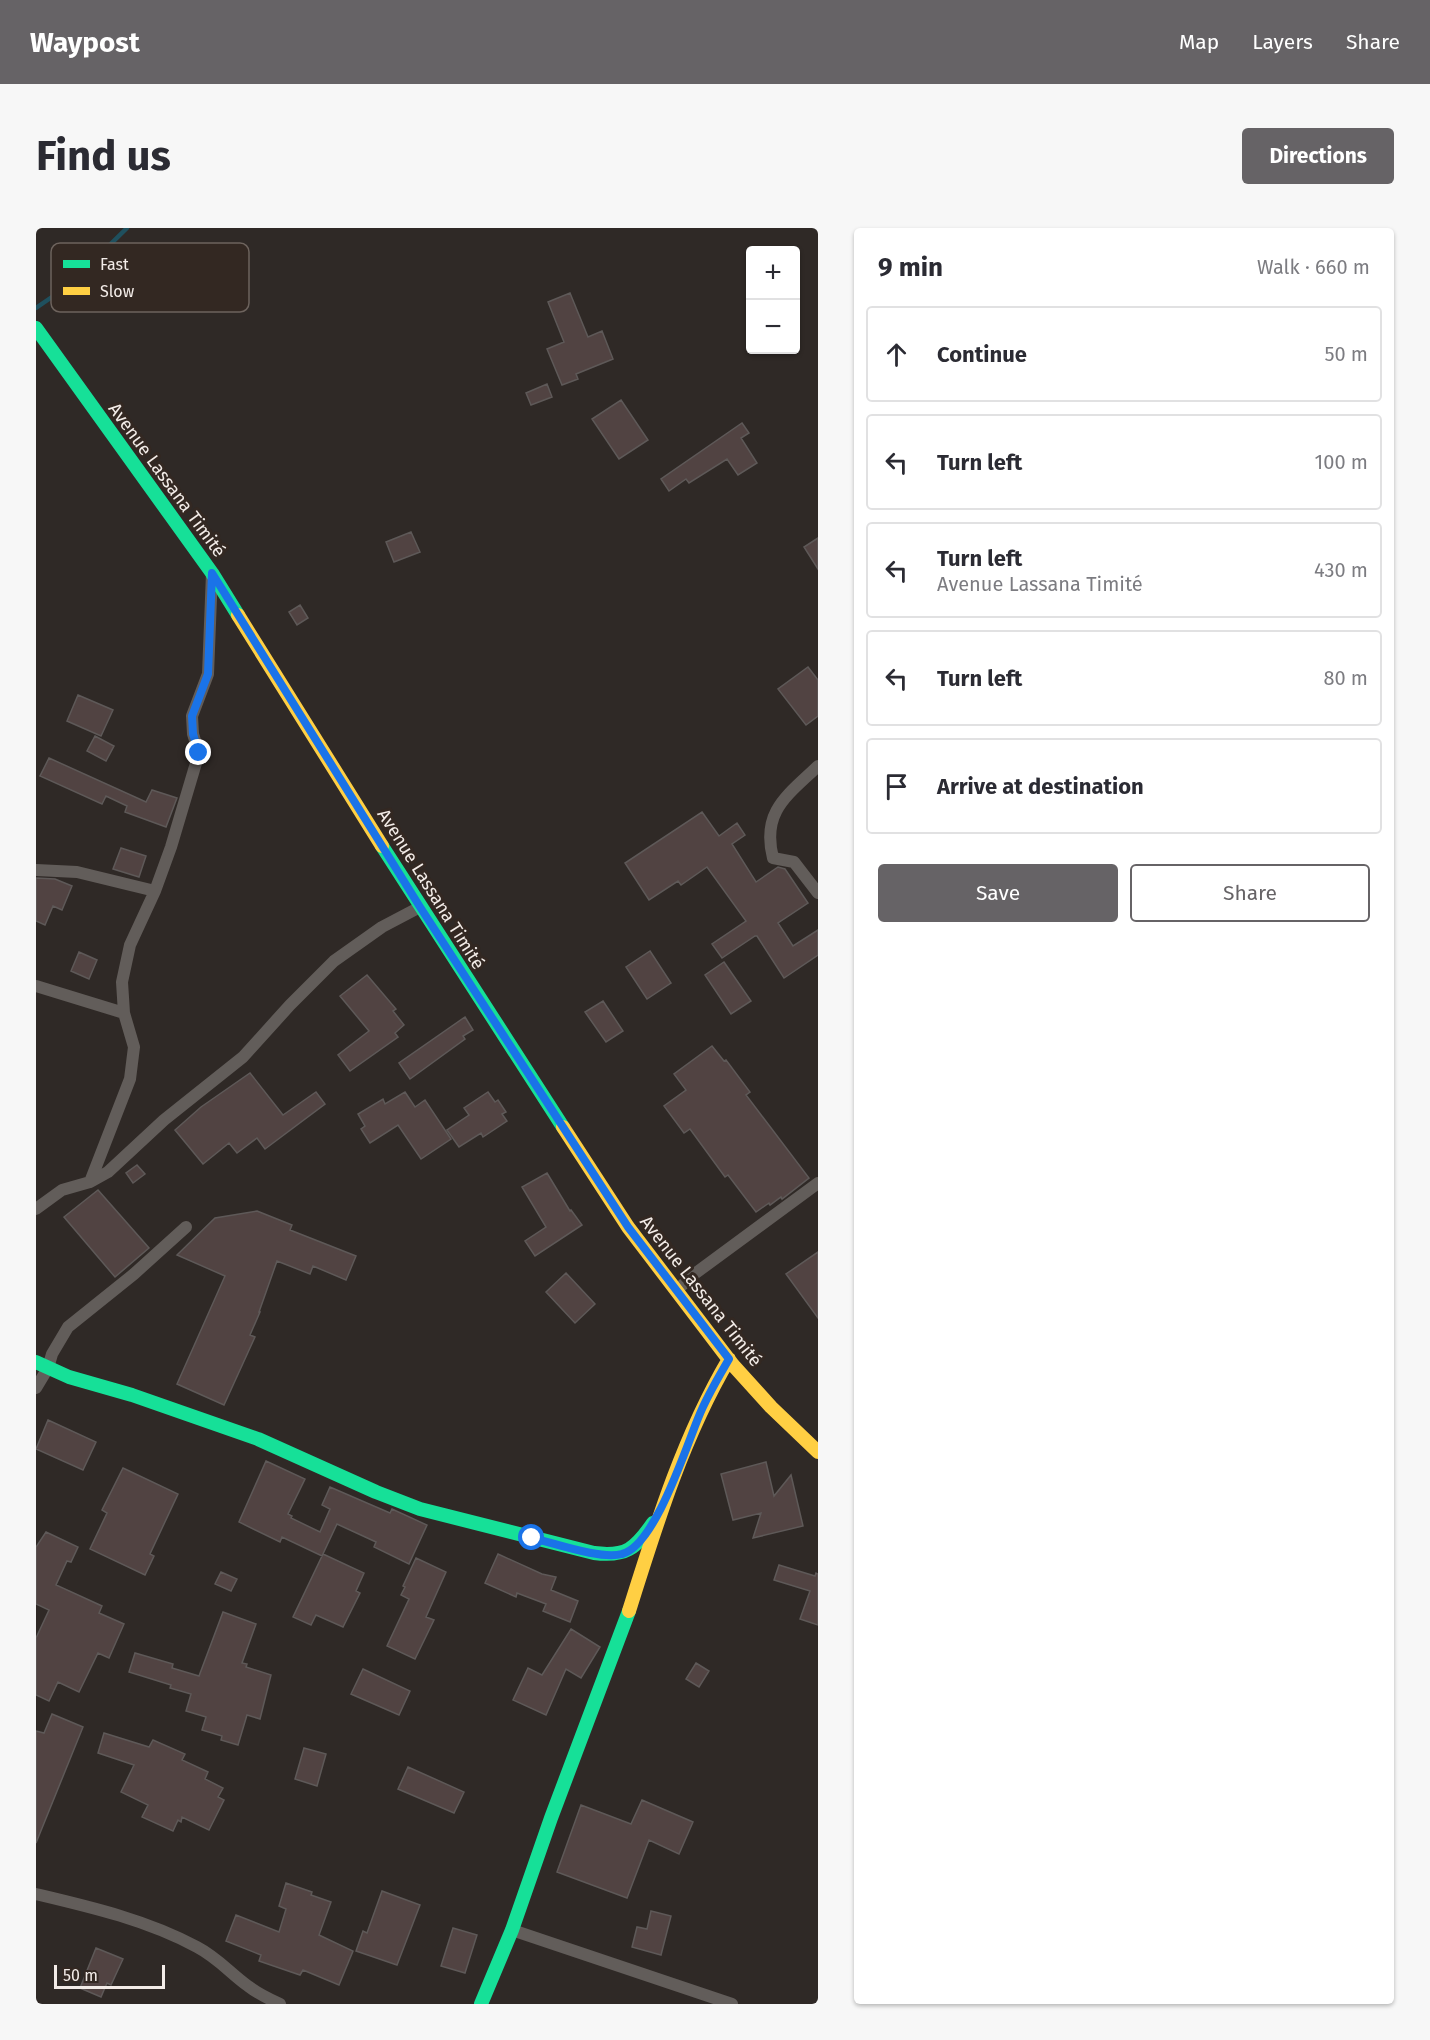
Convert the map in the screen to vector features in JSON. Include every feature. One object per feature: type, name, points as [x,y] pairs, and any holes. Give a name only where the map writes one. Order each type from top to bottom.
[{"type":"street","name":"Avenue Lassana Timité","points":[[36,328],[212,573],[420,907],[628,1227],[729,1359],[771,1407],[818,1452]]},
{"type":"street","points":[[90,1182],[130,1079],[134,1047],[124,1013],[122,982],[130,945],[155,891],[171,847],[199,753],[193,734],[192,716],[208,674],[212,573]]},
{"type":"street","points":[[818,766],[786,797],[775,813],[770,834],[773,858],[794,862],[818,893]]},
{"type":"street","points":[[36,870],[77,872],[155,891]]},
{"type":"street","points":[[36,1209],[62,1190],[90,1182],[108,1172],[164,1120],[243,1057],[334,961],[382,927],[420,907]]},
{"type":"street","points":[[36,986],[124,1013]]},
{"type":"street","points":[[676,1291],[693,1275],[818,1183]]},
{"type":"street","points":[[36,1388],[42,1365],[52,1354],[68,1327],[134,1274],[186,1227]]},
{"type":"street","points":[[481,2004],[512,1930],[551,1818],[626,1620],[662,1510],[699,1415],[729,1359]]},
{"type":"street","points":[[42,1365],[69,1377],[132,1395],[258,1439],[376,1492],[420,1509],[594,1553],[611,1556],[624,1554],[633,1548],[646,1533],[662,1510]]},
{"type":"street","points":[[36,1894],[86,1905],[136,1921],[196,1947],[223,1964],[247,1986],[280,2004]]},
{"type":"street","points":[[512,1930],[732,2004]]},
{"type":"building","points":[[570,293],[588,337],[602,331],[613,359],[576,374],[578,379],[562,385],[547,349],[564,342],[548,302]]},
{"type":"building","points":[[547,384],[552,397],[531,405],[526,393]]},
{"type":"building","points":[[621,400],[648,440],[619,459],[592,419]]},
{"type":"building","points":[[742,423],[749,433],[741,438],[757,463],[738,475],[727,459],[689,483],[686,479],[669,491],[661,479]]},
{"type":"building","points":[[411,532],[420,552],[394,562],[386,542]]},
{"type":"building","points":[[818,538],[818,569],[804,547]]},
{"type":"building","points":[[300,605],[308,618],[297,625],[289,612]]},
{"type":"building","points":[[808,667],[818,680],[818,716],[806,725],[778,689]]},
{"type":"building","points":[[78,695],[113,710],[101,736],[67,721]]},
{"type":"building","points":[[95,736],[114,746],[106,761],[87,751]]},
{"type":"building","points":[[49,758],[146,802],[152,790],[177,798],[166,827],[125,812],[127,806],[106,796],[102,804],[40,776]]},
{"type":"building","points":[[702,812],[719,836],[737,823],[745,835],[732,844],[756,882],[778,867],[785,869],[808,903],[778,923],[793,946],[818,930],[818,955],[784,978],[757,936],[722,958],[712,944],[746,921],[707,867],[681,885],[678,881],[649,900],[625,863]]},
{"type":"building","points":[[121,848],[146,856],[139,877],[113,869]]},
{"type":"building","points":[[36,878],[55,879],[72,886],[62,910],[53,906],[45,925],[36,921]]},
{"type":"building","points":[[650,951],[671,983],[647,999],[626,967]]},
{"type":"building","points":[[79,952],[97,960],[89,979],[71,971]]},
{"type":"building","points":[[724,962],[751,1001],[731,1014],[705,975]]},
{"type":"building","points":[[367,975],[396,1009],[393,1011],[404,1025],[395,1033],[398,1037],[350,1071],[338,1055],[369,1031],[340,996]]},
{"type":"building","points":[[603,1001],[623,1031],[606,1042],[585,1012]]},
{"type":"building","points":[[465,1017],[473,1030],[463,1036],[465,1039],[410,1079],[399,1063]]},
{"type":"building","points":[[712,1046],[724,1061],[726,1060],[750,1092],[746,1095],[809,1178],[782,1199],[781,1197],[770,1205],[769,1203],[756,1212],[728,1175],[725,1177],[690,1129],[684,1133],[664,1106],[686,1090],[674,1074]]},
{"type":"building","points":[[250,1073],[283,1115],[316,1092],[325,1104],[265,1149],[257,1138],[237,1153],[229,1143],[203,1164],[175,1130],[201,1107]]},
{"type":"building","points":[[405,1092],[415,1107],[425,1100],[451,1139],[421,1159],[398,1125],[370,1143],[361,1129],[365,1126],[358,1114],[383,1099],[385,1104]]},
{"type":"building","points":[[488,1092],[495,1102],[498,1100],[506,1112],[502,1114],[507,1121],[483,1137],[481,1133],[459,1147],[447,1130],[469,1115],[464,1108]]},
{"type":"building","points":[[137,1165],[145,1174],[133,1183],[126,1173]]},
{"type":"building","points":[[547,1173],[570,1211],[582,1225],[535,1256],[525,1241],[546,1227],[522,1187]]},
{"type":"building","points":[[98,1190],[149,1248],[115,1277],[64,1217]]},
{"type":"building","points":[[257,1211],[292,1225],[290,1230],[356,1256],[346,1280],[313,1266],[310,1274],[277,1261],[250,1335],[255,1337],[224,1405],[177,1384],[225,1276],[177,1255],[215,1218]]},
{"type":"building","points":[[818,1252],[818,1318],[786,1274]]},
{"type":"building","points":[[566,1273],[595,1304],[575,1323],[546,1292]]},
{"type":"building","points":[[48,1420],[96,1442],[83,1470],[36,1449]]},
{"type":"building","points":[[266,1461],[305,1479],[288,1514],[292,1516],[291,1518],[320,1532],[330,1509],[322,1505],[330,1487],[390,1513],[392,1509],[427,1525],[409,1564],[374,1547],[376,1542],[337,1524],[322,1556],[282,1537],[280,1542],[239,1522]]},
{"type":"building","points":[[766,1462],[774,1496],[791,1475],[803,1526],[753,1538],[761,1513],[733,1520],[721,1474]]},
{"type":"building","points":[[123,1468],[178,1494],[150,1554],[154,1556],[145,1575],[90,1549],[107,1513],[102,1510]]},
{"type":"building","points":[[46,1532],[78,1547],[71,1562],[67,1561],[56,1585],[102,1606],[99,1613],[124,1624],[109,1658],[98,1653],[79,1692],[58,1682],[49,1701],[36,1695],[36,1638],[49,1610],[36,1604],[36,1547]]},
{"type":"building","points":[[323,1554],[364,1573],[356,1591],[360,1593],[343,1627],[316,1615],[311,1625],[293,1617]]},
{"type":"building","points":[[498,1554],[542,1574],[556,1577],[551,1590],[578,1601],[570,1622],[543,1611],[546,1604],[517,1593],[516,1597],[485,1583]]},
{"type":"building","points":[[416,1558],[446,1572],[426,1617],[434,1620],[415,1659],[387,1646],[409,1599],[401,1595]]},
{"type":"building","points":[[779,1565],[815,1576],[816,1573],[818,1574],[818,1625],[800,1619],[810,1591],[774,1580]]},
{"type":"building","points":[[221,1572],[237,1579],[231,1591],[215,1584]]},
{"type":"building","points":[[223,1612],[256,1624],[242,1663],[247,1664],[246,1667],[271,1675],[260,1719],[247,1715],[238,1745],[221,1740],[222,1736],[202,1730],[206,1717],[186,1711],[191,1694],[129,1672],[135,1653],[173,1664],[172,1668],[199,1676]]},
{"type":"building","points":[[571,1629],[600,1647],[581,1678],[566,1669],[546,1715],[513,1700],[528,1668],[542,1675]]},
{"type":"building","points":[[696,1663],[709,1671],[699,1687],[686,1679]]},
{"type":"building","points":[[363,1669],[410,1691],[399,1715],[351,1694]]},
{"type":"building","points":[[52,1714],[83,1727],[36,1843],[36,1731],[44,1733]]},
{"type":"building","points":[[104,1733],[149,1747],[153,1740],[185,1754],[182,1760],[208,1772],[205,1779],[223,1788],[218,1797],[224,1800],[209,1830],[182,1817],[181,1822],[178,1820],[173,1831],[142,1817],[148,1805],[121,1792],[134,1765],[98,1753]]},
{"type":"building","points":[[304,1748],[326,1754],[317,1786],[295,1779]]},
{"type":"building","points":[[408,1767],[464,1792],[454,1813],[398,1789]]},
{"type":"building","points":[[642,1800],[693,1822],[679,1854],[649,1840],[627,1898],[557,1872],[581,1805],[631,1824]]},
{"type":"building","points":[[286,1883],[312,1892],[311,1895],[331,1902],[319,1935],[353,1951],[339,1985],[303,1970],[300,1975],[259,1961],[261,1955],[226,1941],[236,1915],[279,1932],[286,1909],[279,1906]]},
{"type":"building","points":[[382,1891],[420,1905],[397,1965],[356,1951],[363,1931],[367,1933]]},
{"type":"building","points":[[651,1911],[671,1916],[661,1955],[632,1947],[637,1927],[647,1929]]},
{"type":"building","points":[[453,1928],[477,1935],[465,1973],[441,1966]]},
{"type":"building","points":[[96,1948],[123,1959],[111,1985],[107,1983],[101,1997],[80,1988]]},
{"type":"waterway","points":[[112,243],[127,228]]},
{"type":"waterway","points":[[36,308],[51,298]]},
{"type":"traffic: fast","points":[[36,328],[212,573],[238,615]]},
{"type":"traffic: fast","points":[[382,846],[563,1127]]},
{"type":"traffic: fast","points":[[36,1362],[69,1377],[132,1395],[258,1439],[376,1492],[420,1509],[605,1554],[614,1554],[629,1549],[641,1539],[653,1523]]},
{"type":"traffic: fast","points":[[481,2004],[512,1930],[551,1818],[629,1611]]},
{"type":"traffic: slow","points":[[238,615],[382,846]]},
{"type":"traffic: slow","points":[[563,1127],[628,1227],[733,1365],[771,1407],[818,1452]]},
{"type":"traffic: slow","points":[[629,1611],[660,1514],[684,1450],[729,1359]]},
{"type":"route","points":[[199,753],[193,734],[192,716],[208,674],[212,573],[420,907],[628,1227],[729,1359],[699,1415],[662,1510],[633,1548],[624,1554],[611,1556],[532,1538]]}]
